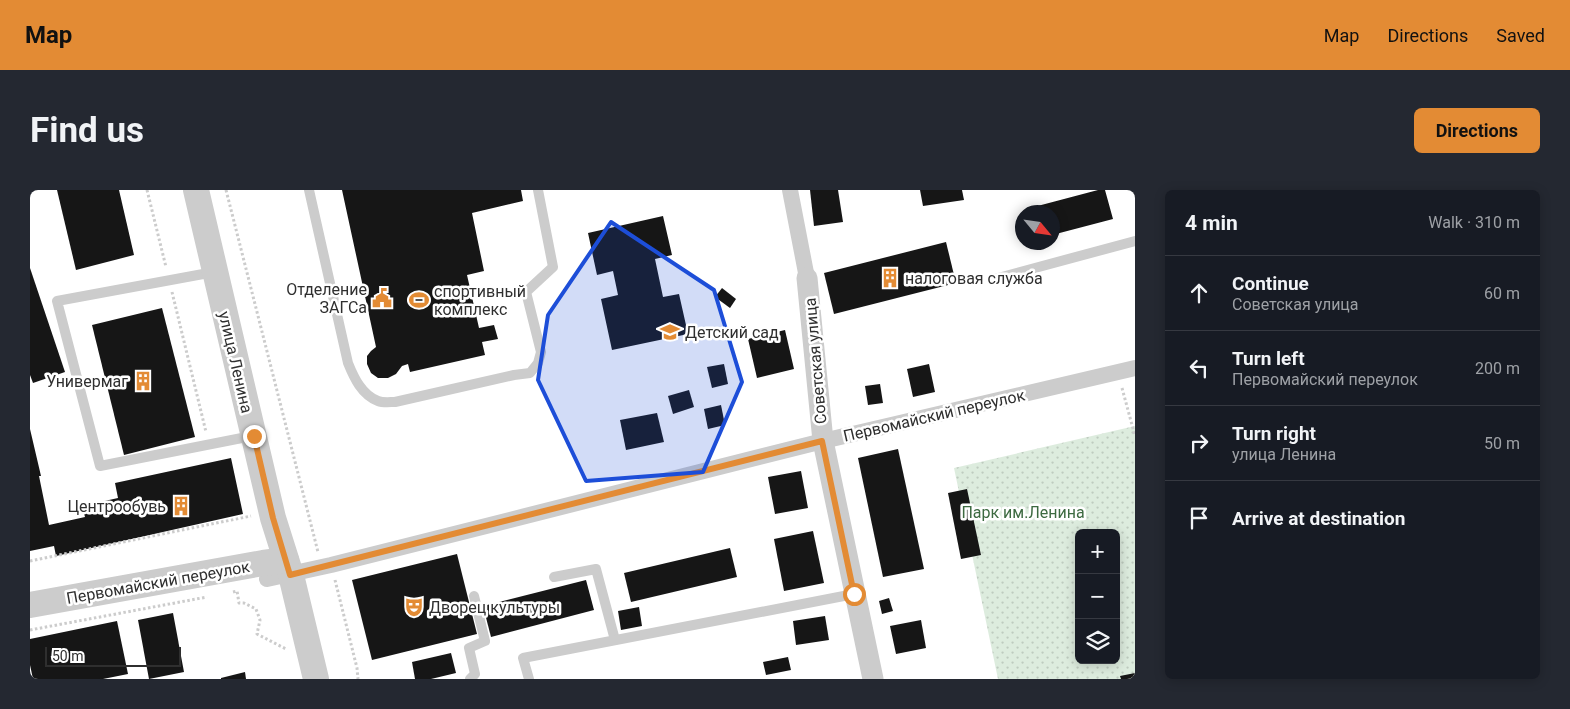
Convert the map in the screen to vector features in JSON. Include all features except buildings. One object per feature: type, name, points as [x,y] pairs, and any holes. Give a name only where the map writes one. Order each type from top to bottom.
[{"type":"street","name":"улица Ленина","points":[[196,190],[273,518],[281,571],[316,679]]},
{"type":"street","points":[[790,190],[807,278]]},
{"type":"street","name":"Советская улица","points":[[807,278],[822,441],[873,679]]},
{"type":"street","name":"Первомайский переулок","points":[[30,605],[263,563],[281,571],[326,566],[822,441],[1135,368]]},
{"type":"lane","points":[[309,190],[348,363],[354,380],[366,393],[379,401],[395,402],[530,373],[538,363],[541,352],[526,292],[553,267],[538,190]]},
{"type":"lane","points":[[998,278],[1135,241]]},
{"type":"lane","points":[[215,272],[57,301],[100,466],[254,436]]},
{"type":"lane","points":[[554,577],[596,569],[615,640]]},
{"type":"lane","points":[[529,679],[523,658],[854,594]]},
{"type":"lane","points":[[470,679],[475,674],[469,648],[485,641],[474,596]]},
{"type":"path","points":[[147,190],[210,445]]},
{"type":"path","points":[[226,190],[326,566],[357,668],[358,679]]},
{"type":"path","points":[[1117,372],[1135,436]]},
{"type":"path","points":[[30,561],[252,516]]},
{"type":"path","points":[[228,593],[236,591],[239,602],[256,609],[260,620],[257,634],[286,648]]},
{"type":"path","points":[[30,630],[210,597]]},
{"type":"highlighted area","points":[[611,222],[714,290],[742,382],[703,472],[586,481],[538,380],[548,315]]},
{"type":"green space","name":"Парк им.Ленина","points":[[1135,426],[1135,679],[998,679],[954,468]]},
{"type":"place","name":"налоговая служба","points":[[890,278]]},
{"type":"place","name":"Отделение ЗАГСа","points":[[382,298]]},
{"type":"place","name":"спортивный комплекс","points":[[419,300]]},
{"type":"place","name":"Детский сад","points":[[670,332]]},
{"type":"place","name":"Универмаг","points":[[143,381]]},
{"type":"place","name":"Центрообувь","points":[[181,506]]},
{"type":"place","name":"Дворец культуры","points":[[414,607]]},
{"type":"route","points":[[254,436],[273,518],[290,575],[822,441],[854,594]]}]
